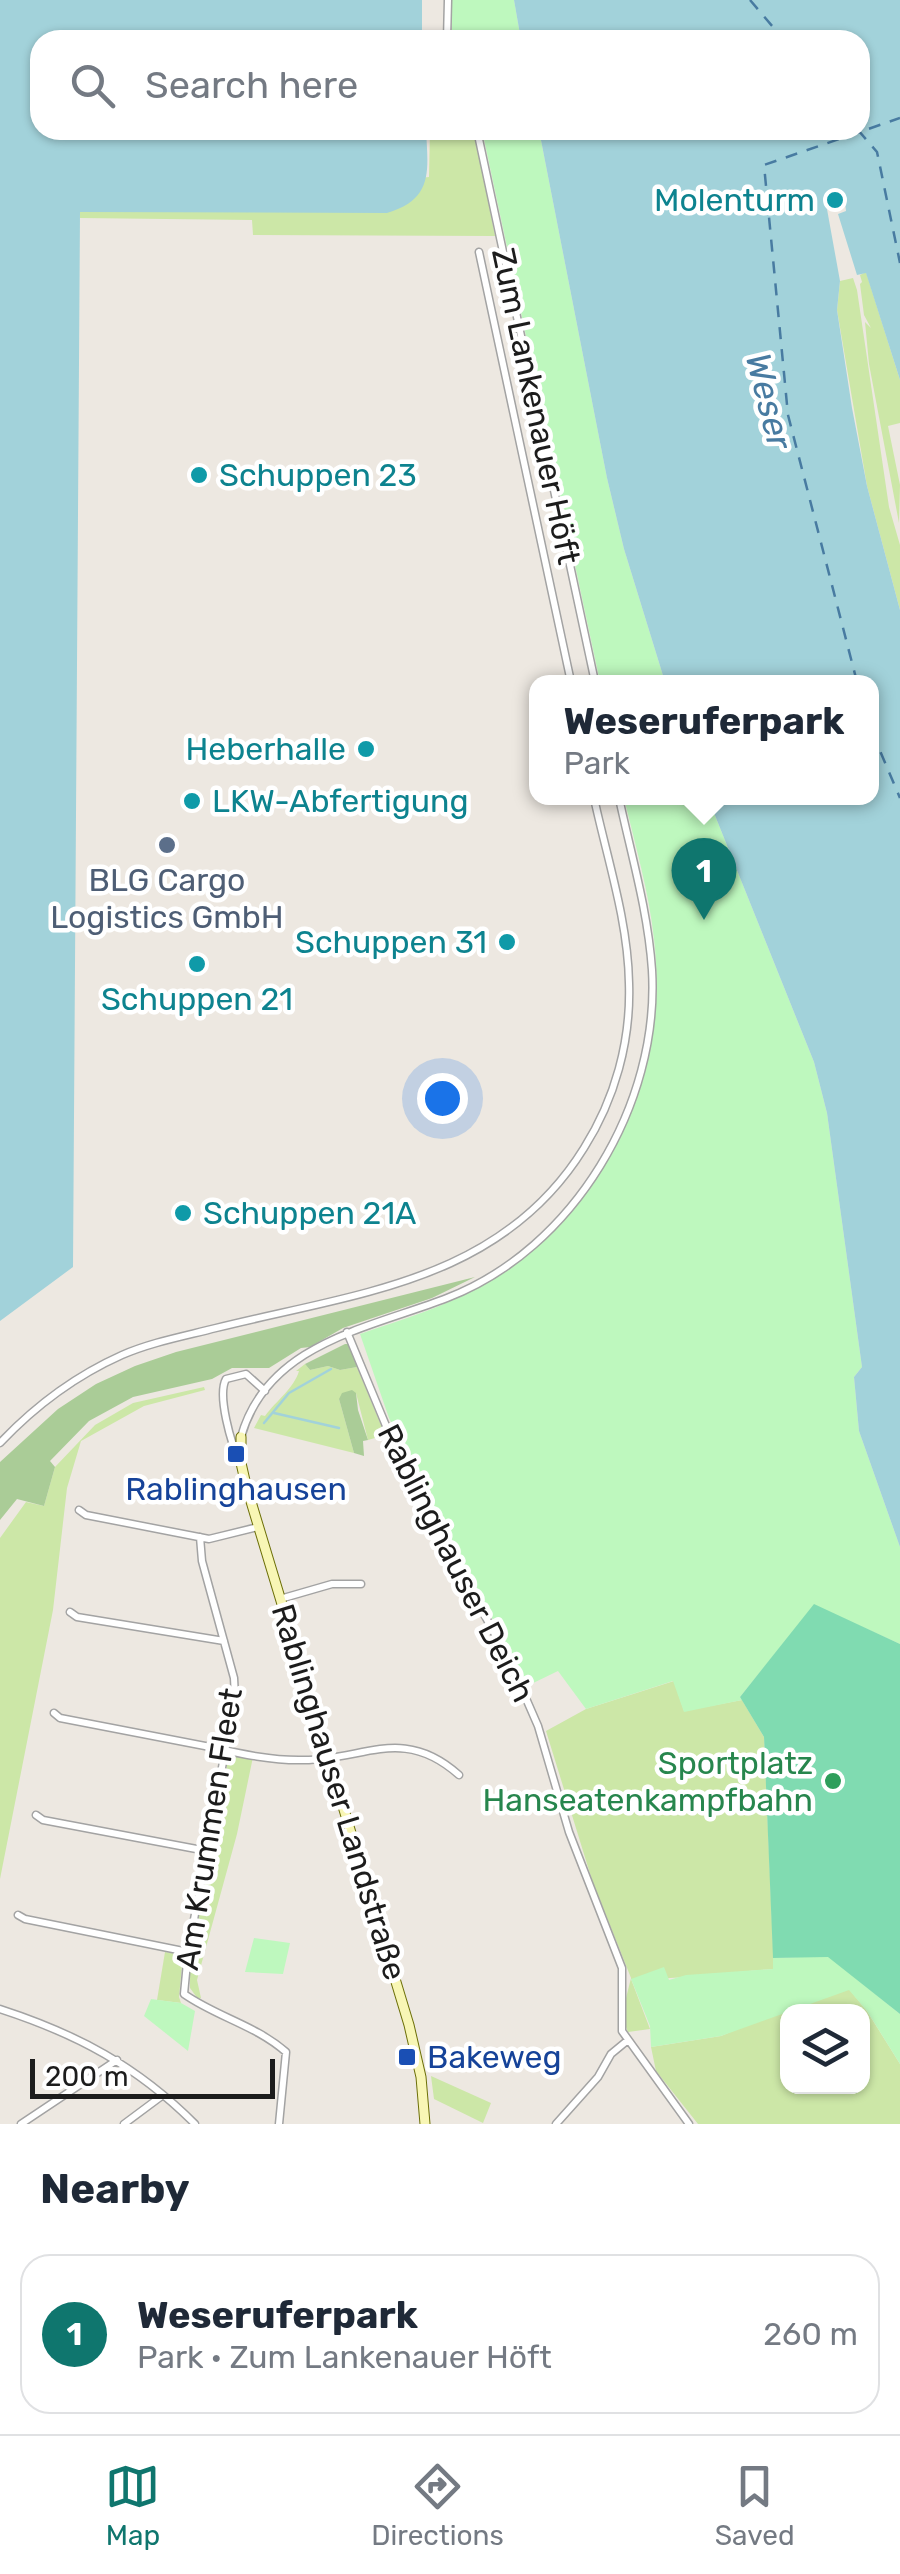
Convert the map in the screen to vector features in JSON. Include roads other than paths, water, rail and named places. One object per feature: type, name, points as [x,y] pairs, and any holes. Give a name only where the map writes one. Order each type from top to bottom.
[{"type":"street","points":[[447,30],[448,0]]},
{"type":"street","name":"Zum Lankenauer Höft","points":[[479,140],[594,675]]},
{"type":"street","points":[[478,252],[569,675]]},
{"type":"street","points":[[0,1443],[74,1380],[122,1356],[173,1339],[428,1274],[486,1248],[540,1206],[597,1126],[614,1087],[626,1037],[630,984],[627,956],[595,805]]},
{"type":"street","points":[[242,1437],[248,1418],[265,1391],[296,1360],[326,1340],[450,1297],[521,1254],[581,1194],[602,1164],[625,1119],[646,1052],[652,974],[646,920],[621,805]]},
{"type":"street","name":"Rablinghauser Deich","points":[[346,1332],[398,1457],[511,1664],[538,1726],[569,1832],[622,1968],[621,2025],[689,2124]]},
{"type":"street","name":"Rablinghauser Landstraße","points":[[265,1391],[246,1374],[226,1379],[222,1386],[223,1402],[409,2026],[420,2077],[424,2124]]},
{"type":"street","name":"Rablinghauser Landstraße","points":[[241,1463],[242,1437]]},
{"type":"street","points":[[78,1510],[86,1515],[209,1540],[258,1527]]},
{"type":"street","name":"Am Krummen Fleet","points":[[200,1537],[202,1561],[234,1678],[235,1697],[188,1952],[184,1994],[268,2036],[286,2052],[278,2124]]},
{"type":"street","points":[[280,1598],[332,1584],[360,1584]]},
{"type":"street","points":[[70,1612],[77,1617],[224,1642]]},
{"type":"street","points":[[54,1713],[60,1718],[280,1760],[328,1759],[376,1747],[413,1747],[458,1774]]},
{"type":"street","points":[[36,1815],[43,1820],[207,1851]]},
{"type":"street","points":[[18,1915],[25,1920],[188,1952]]},
{"type":"street","points":[[0,2008],[77,2037],[117,2060],[195,2124]]},
{"type":"street","points":[[556,2124],[598,2077],[611,2054],[628,2040]]},
{"type":"street","points":[[21,2124],[117,2060]]},
{"type":"street","points":[[124,2124],[163,2095]]},
{"type":"water","points":[[0,0],[422,0],[422,30],[30,30],[30,140],[426,140],[427,170],[421,191],[413,200],[387,213],[80,212],[73,1267],[0,1321]]},
{"type":"water","name":"Weser","points":[[514,0],[900,0],[900,380],[866,273],[857,275],[838,214],[846,211],[844,194],[832,190],[825,198],[840,281],[837,310],[852,408],[867,486],[900,610],[900,1547],[859,1431],[854,1377],[862,1367],[827,1113],[814,1062],[711,805],[879,805],[879,675],[663,675],[624,549],[607,478],[541,140],[870,140],[870,30],[519,30]]},
{"type":"waterway","points":[[264,1423],[289,1393],[331,1369]]},
{"type":"waterway","points":[[274,1413],[339,1428]]},
{"type":"place","name":"Molenturm","points":[[835,200]]},
{"type":"place","name":"Schuppen 23","points":[[199,475]]},
{"type":"place","name":"Heberhalle","points":[[366,749]]},
{"type":"place","name":"LKW-Abfertigung","points":[[192,801]]},
{"type":"place","name":"BLG Cargo Logistics GmbH","points":[[167,845]]},
{"type":"place","name":"Weseruferpark","points":[[704,920]]},
{"type":"place","name":"Schuppen 31","points":[[507,942]]},
{"type":"place","name":"Schuppen 21","points":[[197,964]]},
{"type":"place","name":"Schuppen 21A","points":[[183,1213]]},
{"type":"place","name":"Rablinghausen","points":[[236,1454]]},
{"type":"place","name":"Sportplatz Hanseatenkampfbahn","points":[[833,1781]]},
{"type":"place","name":"Bakeweg","points":[[407,2057]]}]
